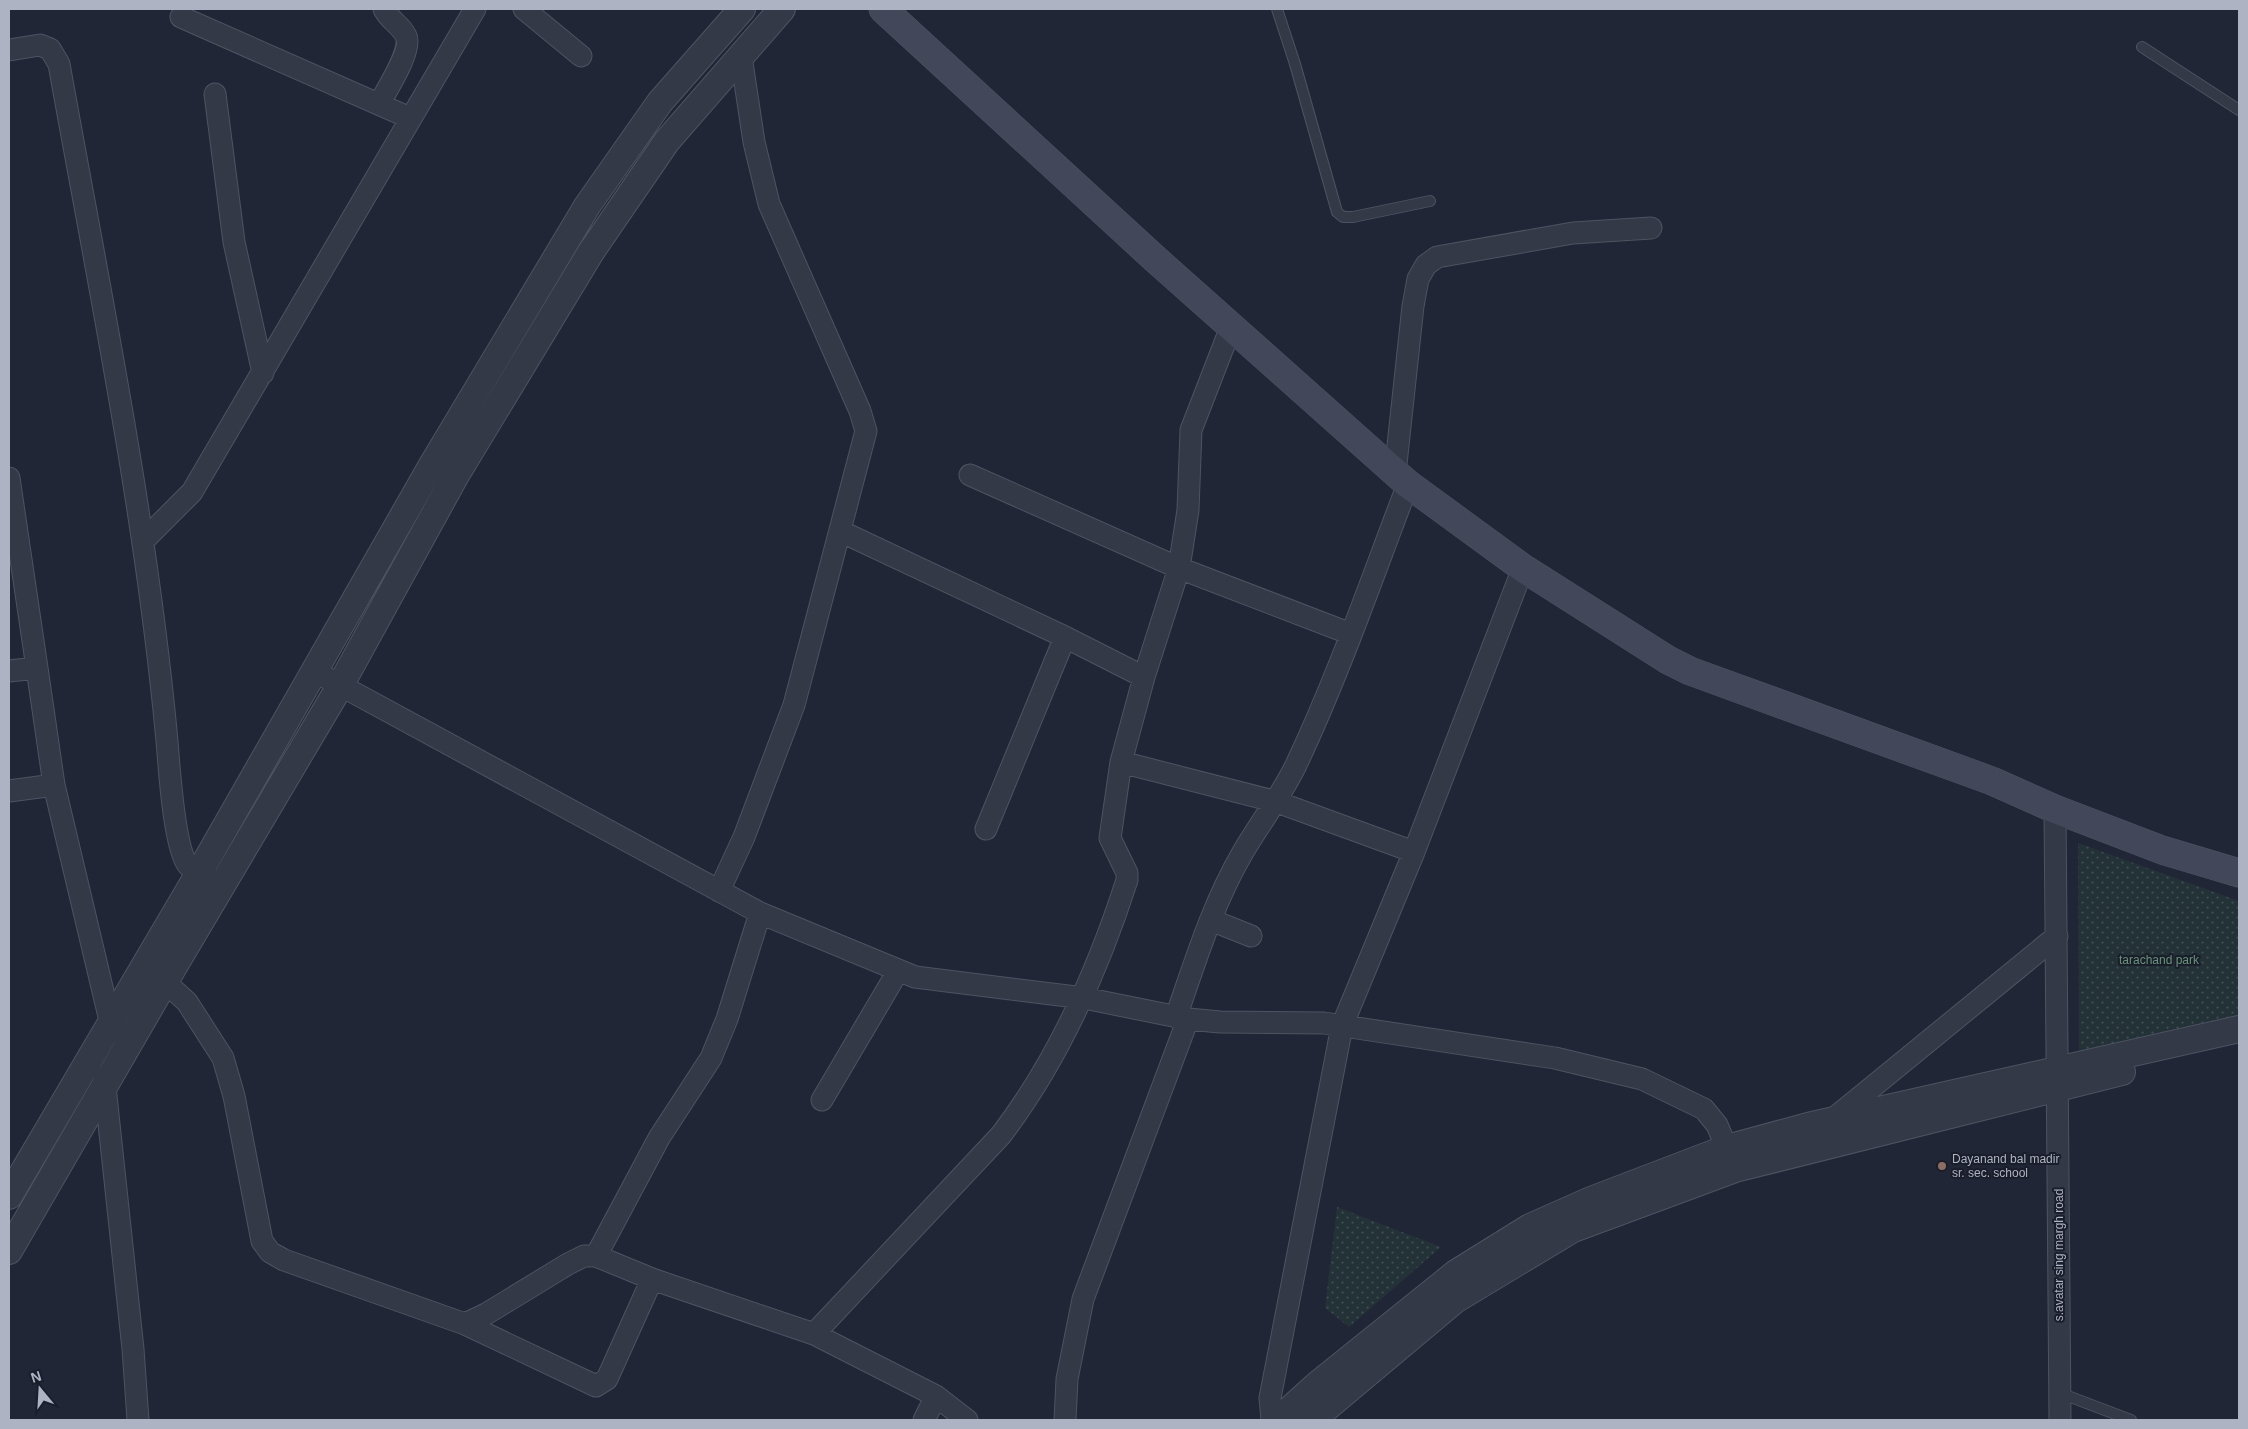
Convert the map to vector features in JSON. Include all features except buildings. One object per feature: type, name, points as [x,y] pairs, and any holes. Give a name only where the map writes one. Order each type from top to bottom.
[{"type":"main road","points":[[882,9],[1231,327],[1402,478],[1523,568],[1668,660],[1690,671],[1992,781],[2055,809],[2162,850],[2239,873]]},
{"type":"street","points":[[379,104],[408,47],[406,34],[392,22],[384,9]]},
{"type":"street","points":[[144,540],[192,492],[263,374],[475,9]]},
{"type":"street","points":[[524,9],[581,56]]},
{"type":"street","points":[[9,1196],[199,874],[432,465],[588,206],[660,102],[742,9]]},
{"type":"street","points":[[9,1251],[340,686],[456,474],[591,252],[667,141],[782,9]]},
{"type":"street","points":[[182,17],[410,118]]},
{"type":"street","points":[[9,50],[40,45],[50,49],[59,64],[144,540],[162,690],[172,798],[182,852],[188,865],[199,874],[222,886]]},
{"type":"street","points":[[720,892],[744,837],[794,705],[865,440],[864,425],[769,204],[754,142],[741,56]]},
{"type":"street","points":[[215,94],[234,242],[263,374]]},
{"type":"street","points":[[1065,1420],[1067,1379],[1083,1300],[1182,1018],[1211,920],[1243,853],[1277,802],[1296,766],[1351,634],[1402,478],[1413,306],[1418,279],[1426,265],[1437,257],[1553,237],[1651,228]]},
{"type":"street","points":[[814,1334],[1001,1134],[1025,1103],[1084,998],[1127,880],[1127,873],[1110,838],[1122,762],[1144,677],[1179,568],[1188,510],[1192,430],[1231,327]]},
{"type":"street","points":[[970,475],[1179,568],[1351,634]]},
{"type":"street","points":[[9,478],[54,786],[110,1025],[126,1051]]},
{"type":"street","points":[[840,532],[1065,637],[1144,677]]},
{"type":"street","points":[[1272,1420],[1270,1398],[1342,1026],[1414,852],[1523,568]]},
{"type":"street","points":[[986,829],[1065,637]]},
{"type":"street","points":[[9,671],[37,668]]},
{"type":"street","points":[[314,671],[760,914],[898,971],[924,979],[1084,998],[1182,1018],[1220,1022],[1324,1023],[1555,1058],[1642,1079],[1704,1109],[1717,1125],[1731,1158]]},
{"type":"street","points":[[1122,762],[1277,802],[1414,852]]},
{"type":"street","points":[[9,791],[54,786]]},
{"type":"street","name":"s.avatar sing margh road","points":[[2055,809],[2059,1079],[2060,1420]]},
{"type":"street","points":[[596,1256],[659,1138],[710,1058],[727,1019],[760,914]]},
{"type":"street","points":[[1211,920],[1251,936]]},
{"type":"street","points":[[1831,1121],[2057,936]]},
{"type":"street","points":[[822,1100],[898,971]]},
{"type":"street","points":[[165,982],[186,1002],[223,1058],[234,1096],[262,1241],[270,1252],[284,1260],[465,1324],[596,1386],[607,1379],[652,1279]]},
{"type":"street","points":[[2059,1079],[2156,1049],[2239,1029]]},
{"type":"street","points":[[1312,1420],[1455,1300],[1573,1229],[1731,1158],[1933,1108],[2239,1041]]},
{"type":"street","points":[[97,1048],[106,1084],[138,1420]]},
{"type":"street","points":[[1278,1420],[1392,1322],[1484,1254],[1530,1227],[1731,1158],[1831,1121],[1933,1108]]},
{"type":"street","points":[[465,1324],[486,1314],[568,1264],[584,1256],[596,1256],[652,1279],[814,1334],[936,1396],[967,1420]]},
{"type":"street","points":[[924,1420],[936,1396]]},
{"type":"lane","points":[[1277,9],[1295,64],[1336,212],[1343,217],[1353,218],[1430,201]]},
{"type":"lane","points":[[2142,47],[2239,110]]},
{"type":"lane","points":[[2060,1393],[2130,1420]]},
{"type":"green space","name":"tarachand park","points":[[2078,843],[2239,901],[2239,1031],[2079,1060]]},
{"type":"green space","points":[[1337,1207],[1441,1247],[1349,1327],[1325,1308]]},
{"type":"place","name":"Dayanand bal madir sr. sec. school","points":[[1942,1166]]}]
